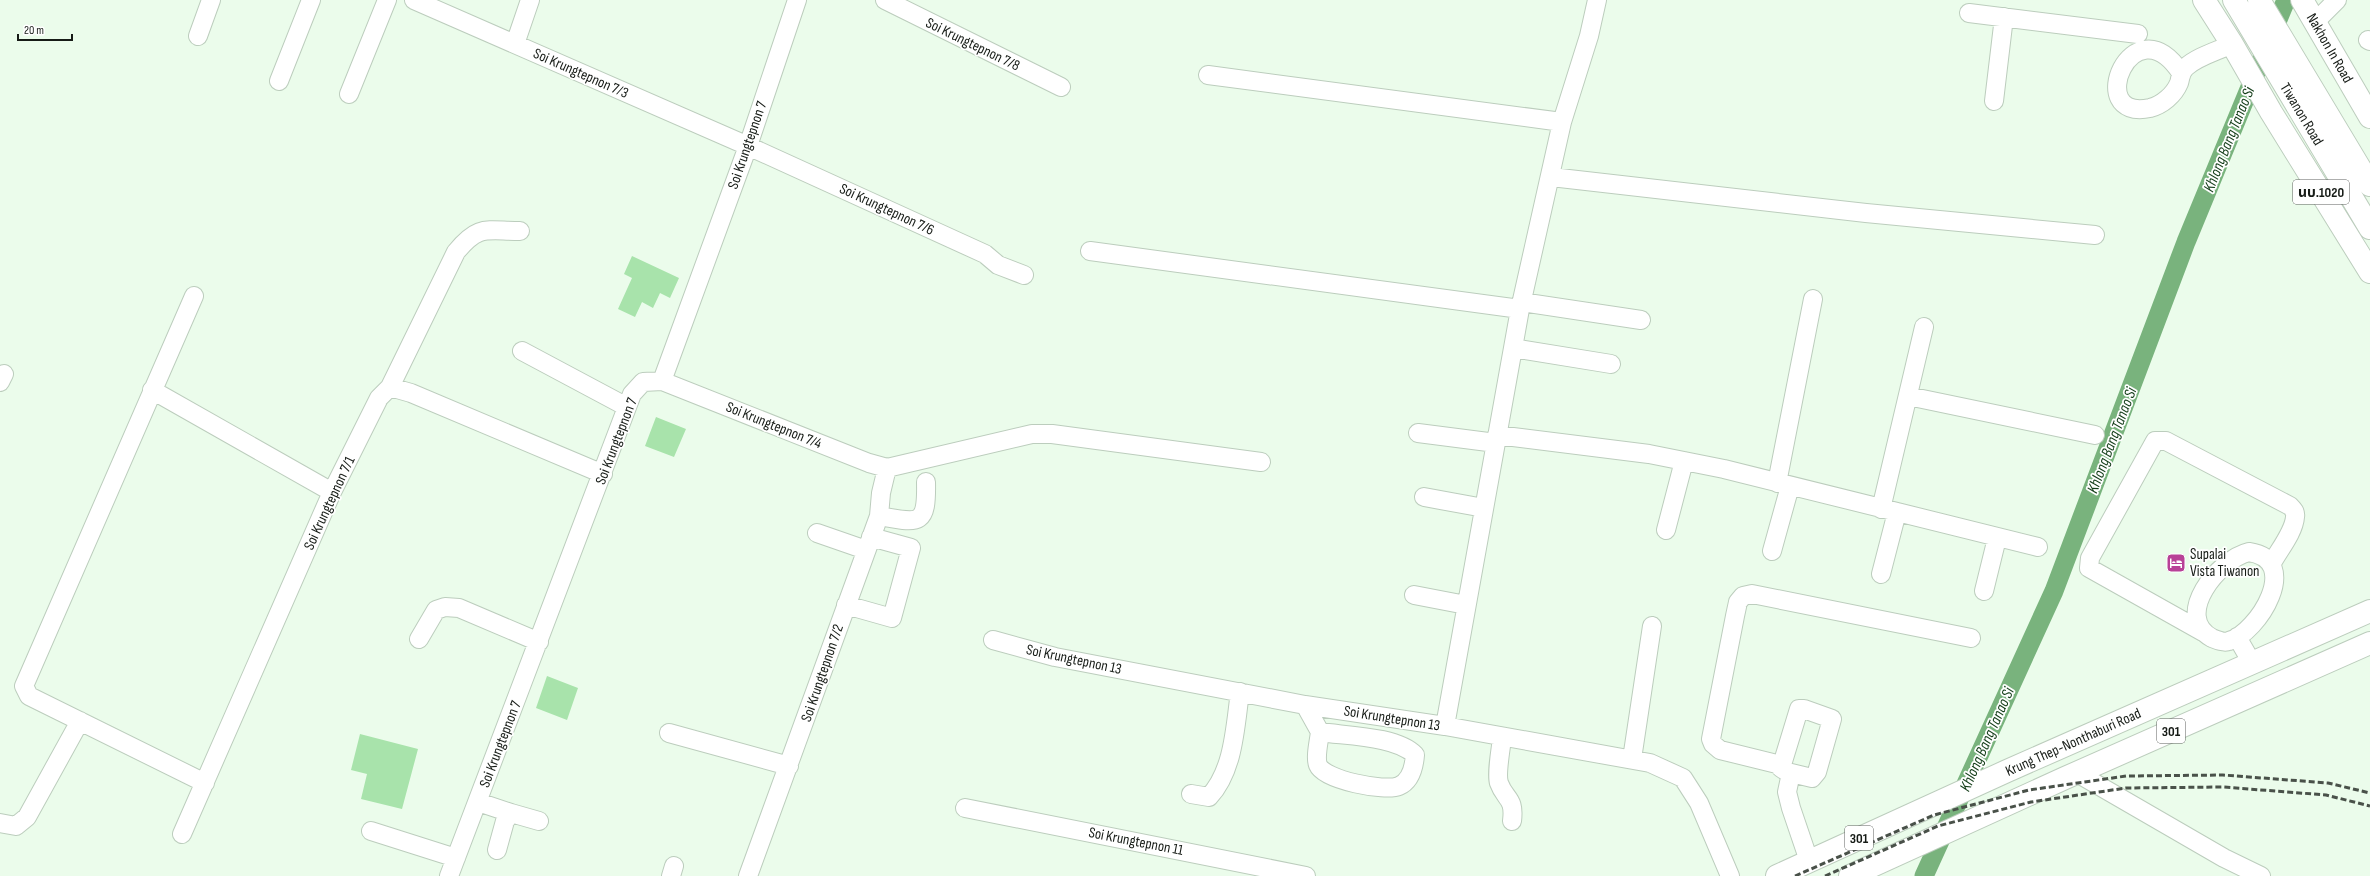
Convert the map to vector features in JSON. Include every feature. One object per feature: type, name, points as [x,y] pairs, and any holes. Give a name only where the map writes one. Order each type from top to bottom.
[{"type":"main road","name":"นบ.1020","points":[[2204,0],[2370,272]]},
{"type":"main road","name":"Tiwanon Road","points":[[2234,0],[2370,228]]},
{"type":"main road","name":"Tiwanon Road","points":[[2259,0],[2370,185]]},
{"type":"main road","name":"Nakhon In Road","points":[[2309,11],[2370,117]]},
{"type":"main road","name":"Krung Thep-Nonthaburi Road","points":[[1777,876],[2059,748],[2370,611]]},
{"type":"main road","name":"Krung Thep-Nonthaburi Road","points":[[1850,876],[2071,775],[2370,643]]},
{"type":"main road","points":[[2059,748],[2071,775]]},
{"type":"street","points":[[198,36],[211,0]]},
{"type":"street","points":[[279,81],[311,0]]},
{"type":"street","points":[[349,94],[387,0]]},
{"type":"street","name":"Soi Krungtepnon 7/3","points":[[414,0],[748,146]]},
{"type":"street","points":[[515,44],[530,0]]},
{"type":"street","name":"Soi Krungtepnon 7","points":[[449,876],[540,642],[632,394],[644,382],[662,381],[748,146],[797,0]]},
{"type":"street","name":"Soi Krungtepnon 7/8","points":[[885,0],[1061,88]]},
{"type":"street","points":[[1445,726],[1520,305],[1551,177],[1562,122],[1590,36],[1597,0]]},
{"type":"street","points":[[2309,11],[2337,0]]},
{"type":"street","points":[[1969,13],[2138,34],[2150,34],[2165,42],[2181,73],[2180,82],[2173,94],[2155,106],[2143,108],[2134,106],[2121,98],[2117,80],[2120,58],[2130,39],[2138,34]]},
{"type":"street","points":[[1994,101],[2004,17]]},
{"type":"street","points":[[2181,73],[2193,62],[2232,44]]},
{"type":"street","points":[[1208,75],[1562,122]]},
{"type":"street","name":"Soi Krungtepnon 7/6","points":[[748,146],[985,254],[998,265],[1024,275]]},
{"type":"street","points":[[1551,177],[1866,213],[2095,235]]},
{"type":"street","name":"Soi Krungtepnon 7/1","points":[[182,834],[206,783],[332,492],[379,398],[390,387],[456,252],[467,238],[479,231],[520,232]]},
{"type":"street","points":[[1090,251],[1641,320]]},
{"type":"street","points":[[194,296],[24,686],[29,696],[206,783]]},
{"type":"street","points":[[1772,551],[1784,485],[1813,299]]},
{"type":"street","points":[[1881,574],[1889,511],[1908,396],[1924,327]]},
{"type":"street","points":[[1513,348],[1611,364]]},
{"type":"street","points":[[522,351],[627,407]]},
{"type":"street","name":"Soi Krungtepnon 7/4","points":[[662,381],[887,468]]},
{"type":"street","points":[[390,387],[411,393],[603,474]]},
{"type":"street","points":[[152,390],[332,492]]},
{"type":"street","points":[[1908,396],[2095,435]]},
{"type":"street","points":[[1418,433],[1649,454],[1724,469],[2038,547]]},
{"type":"street","points":[[887,468],[1039,434],[1052,434],[1261,462]]},
{"type":"street","points":[[2166,440],[2283,502],[2294,510],[2296,515],[2293,524],[2272,564],[2274,584],[2269,598],[2255,619],[2237,637],[2229,641],[2222,641],[2203,632],[2089,568],[2090,558],[2155,441],[2166,440]]},
{"type":"street","points":[[1666,530],[1684,461]]},
{"type":"street","name":"Soi Krungtepnon 7/2","points":[[748,876],[879,516],[881,493],[887,468]]},
{"type":"street","points":[[879,516],[909,521],[918,520],[924,514],[927,506],[926,482]]},
{"type":"street","points":[[1424,497],[1484,508]]},
{"type":"street","points":[[817,533],[868,544],[912,548],[892,618],[846,605]]},
{"type":"street","points":[[1984,591],[1997,538]]},
{"type":"street","points":[[2203,632],[2197,624],[2196,615],[2199,601],[2206,588],[2226,562],[2238,554],[2249,552],[2266,557],[2272,564]]},
{"type":"street","points":[[1809,861],[1791,808],[1786,769],[1720,750],[1713,744],[1711,739],[1738,602],[1743,596],[1752,594],[1971,638]]},
{"type":"street","points":[[1414,595],[1466,605]]},
{"type":"street","points":[[419,639],[436,610],[445,607],[459,608],[540,642]]},
{"type":"street","points":[[1632,760],[1652,626]]},
{"type":"street","points":[[2237,637],[2252,663]]},
{"type":"street","name":"Soi Krungtepnon 13","points":[[993,640],[1055,657],[1305,705],[1445,726],[1502,738],[1650,763],[1683,778],[1699,803],[1730,876]]},
{"type":"street","points":[[1191,794],[1209,797],[1217,788],[1228,762],[1240,692]]},
{"type":"street","points":[[1305,705],[1320,732],[1318,765],[1323,772],[1335,778],[1389,788],[1399,786],[1407,780],[1414,768],[1415,755],[1409,749],[1394,743],[1320,732]]},
{"type":"street","points":[[0,823],[16,826],[27,817],[80,721]]},
{"type":"street","points":[[668,733],[789,766]]},
{"type":"street","points":[[1502,738],[1499,782],[1511,802],[1513,809],[1512,821]]},
{"type":"street","points":[[2071,775],[2224,858],[2261,876]]},
{"type":"street","points":[[478,802],[538,821]]},
{"type":"street","name":"Soi Krungtepnon 11","points":[[965,808],[1306,876]]},
{"type":"street","points":[[497,850],[506,821],[511,813]]},
{"type":"street","points":[[371,831],[456,858]]},
{"type":"building","points":[[632,256],[679,278],[670,298],[660,293],[653,308],[642,302],[635,317],[618,309],[632,278],[624,274]]},
{"type":"building","points":[[656,417],[686,429],[674,457],[645,446]]},
{"type":"building","points":[[547,676],[578,688],[567,720],[536,708]]},
{"type":"building","points":[[360,734],[418,749],[402,809],[361,799],[367,774],[351,770]]},
{"type":"waterway","name":"Khlong Bang Tanao Si","points":[[1924,876],[2054,591],[2186,242],[2286,0]]},
{"type":"railway","points":[[1795,876],[1934,815],[2029,790],[2126,776],[2223,775],[2328,783],[2370,793]]},
{"type":"railway","points":[[1825,876],[1938,826],[2031,802],[2126,788],[2223,787],[2326,795],[2370,806]]},
{"type":"place","name":"Supalai Vista Tiwanon","points":[[2176,563]]}]
